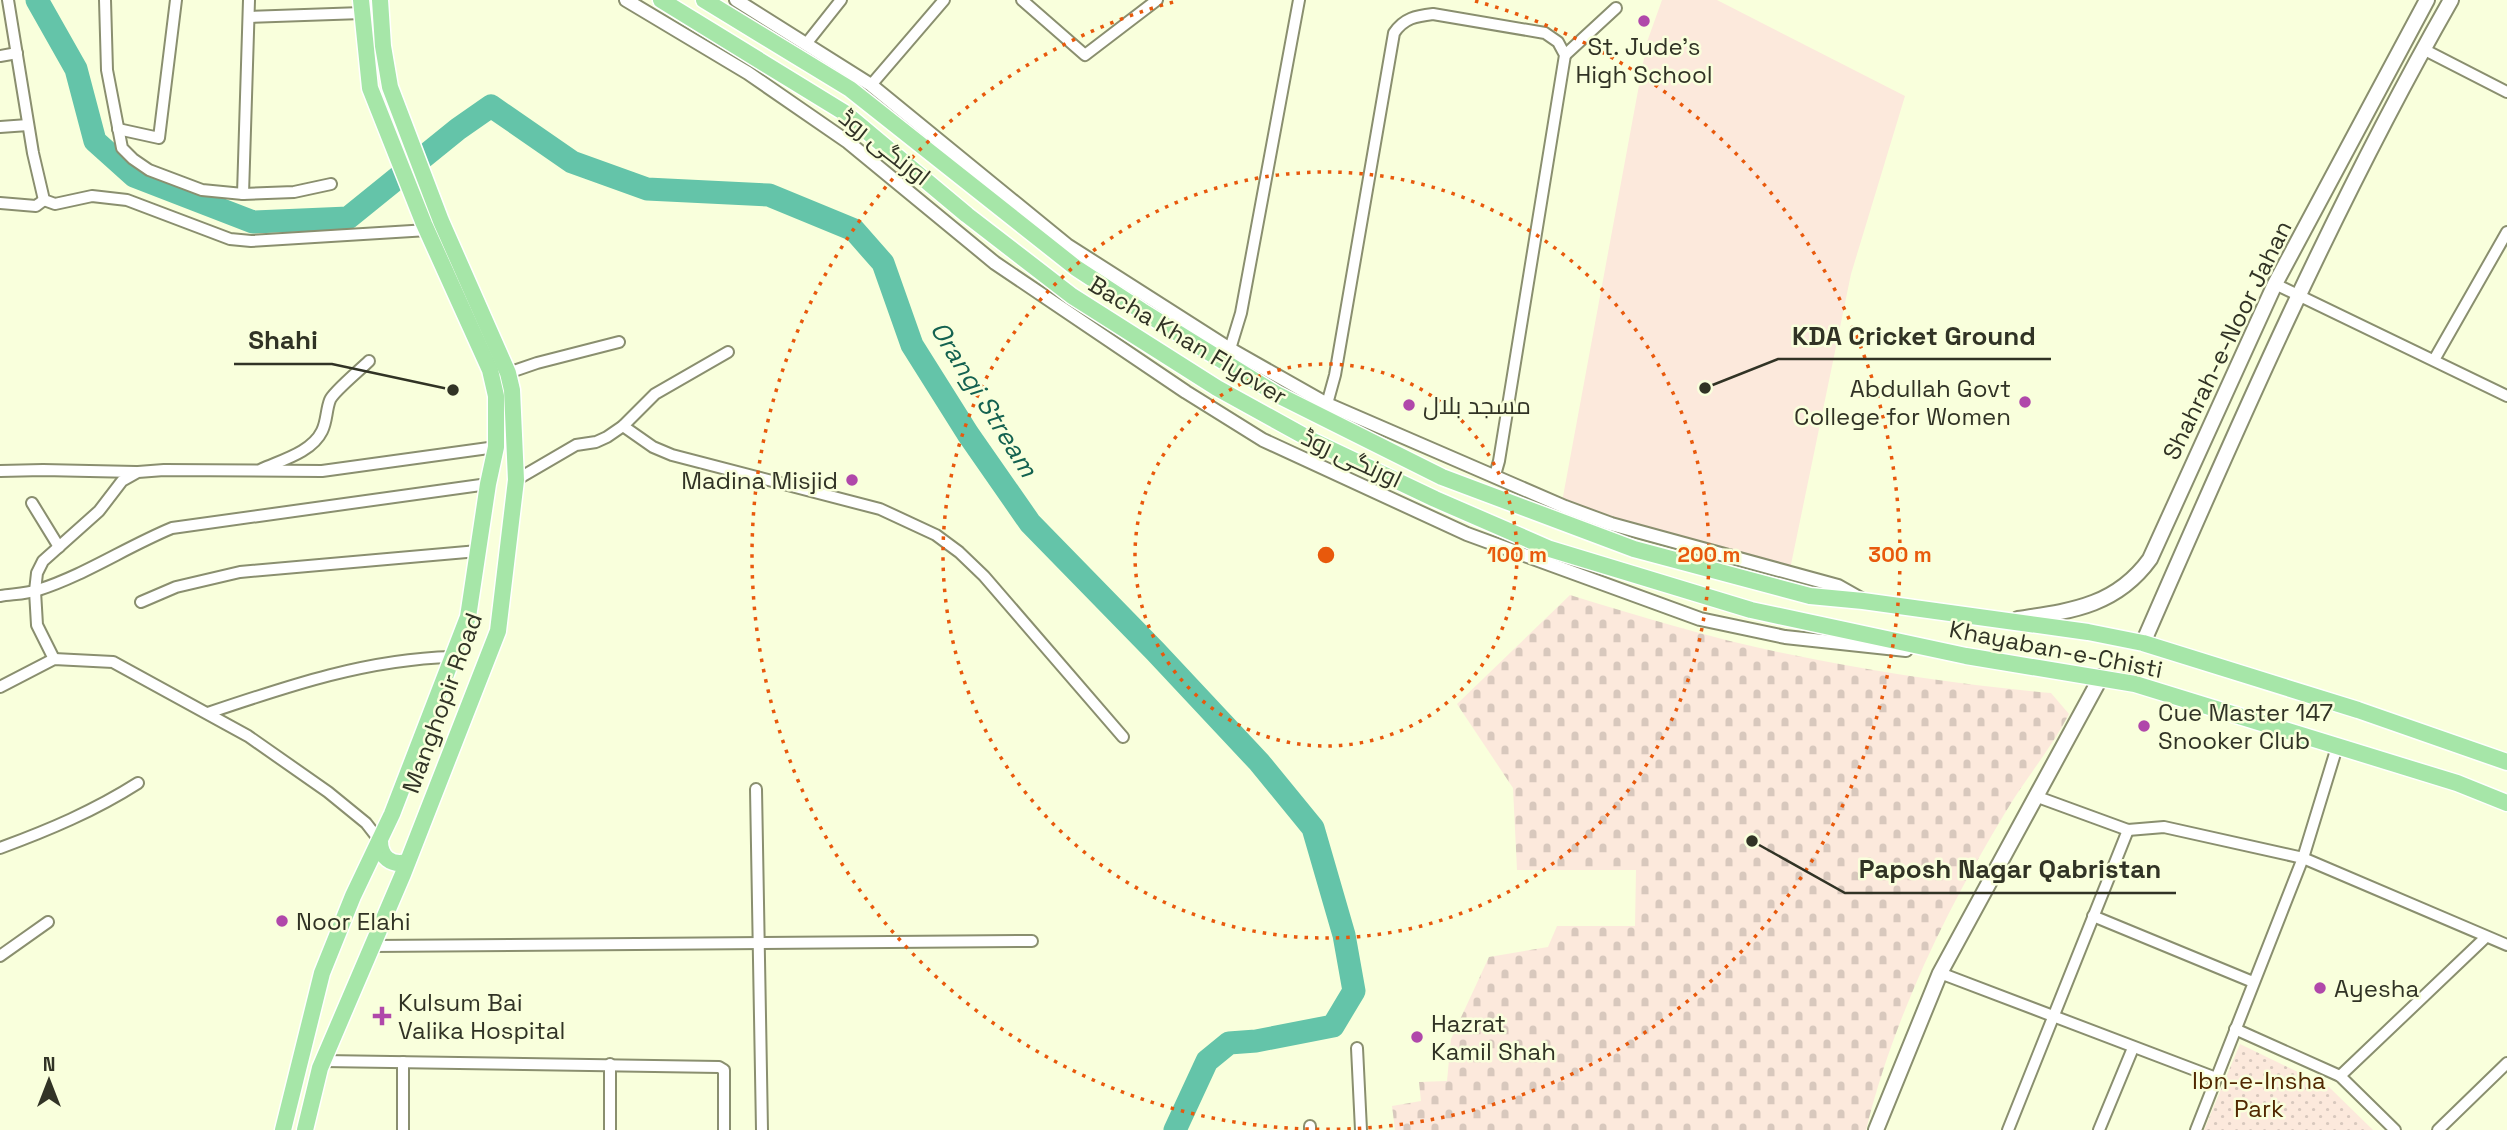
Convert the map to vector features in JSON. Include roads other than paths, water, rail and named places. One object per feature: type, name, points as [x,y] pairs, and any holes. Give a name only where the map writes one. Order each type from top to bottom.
[{"type":"main road","name":"Manghopir Road","points":[[305,1130],[323,1061],[399,883],[498,631],[516,481],[512,390],[508,373],[431,225],[390,87],[383,46],[380,0]]},
{"type":"main road","name":"Bacha Khan Flyover","points":[[661,0],[845,113],[967,215],[1072,296],[1217,388],[1312,441],[1435,499],[1549,548],[1751,610]]},
{"type":"main road","name":"Bacha Khan Flyover","points":[[704,0],[850,89],[1076,268],[1278,395],[1442,477],[1476,491],[1634,549],[1760,584]]},
{"type":"main road","name":"Shahrah-e-Noor Jahan","points":[[2006,621],[2074,610],[2110,597],[2143,570],[2275,284],[2427,0]]},
{"type":"main road","name":"Shahrah-e-Noor Jahan","points":[[2143,643],[2298,293],[2423,49],[2451,0]]},
{"type":"main road","name":"Manghopir Road","points":[[283,1130],[322,972],[392,814],[468,617],[496,447],[496,396],[490,370],[431,225],[370,88],[360,4]]},
{"type":"main road","name":"Khayaban-e-Chisti","points":[[1760,584],[1810,596],[2088,632],[2143,643],[2358,710],[2507,762]]},
{"type":"main road","name":"Khayaban-e-Chisti","points":[[1751,610],[1966,656],[2134,684],[2457,783],[2507,803]]},
{"type":"main road","points":[[1876,1130],[1940,972],[2101,677]]},
{"type":"main road","points":[[380,841],[381,853],[385,858],[396,863],[407,862]]},
{"type":"main road","points":[[365,872],[372,869],[388,872],[399,883]]},
{"type":"street","points":[[105,0],[107,70],[122,148],[132,159],[149,170],[202,190],[243,194],[294,192],[331,184]]},
{"type":"street","points":[[118,129],[159,138],[176,0]]},
{"type":"street","points":[[243,194],[250,0]]},
{"type":"street","name":"اورنگی روڈ","points":[[626,0],[748,74],[848,142],[995,263],[1186,392],[1263,440],[1467,534],[1700,619],[1785,637],[1966,656]]},
{"type":"street","name":"اورنگی روڈ","points":[[736,0],[871,85],[1067,245],[1230,349],[1327,404],[1565,507],[1611,524],[1838,586],[1863,601]]},
{"type":"street","points":[[806,44],[841,0]]},
{"type":"street","points":[[871,85],[944,0]]},
{"type":"street","points":[[1022,0],[1085,55],[1157,0]]},
{"type":"street","points":[[1230,349],[1244,300],[1299,0]]},
{"type":"street","points":[[249,18],[360,4]]},
{"type":"street","points":[[6,7],[44,200]]},
{"type":"street","points":[[1565,55],[1616,8]]},
{"type":"street","points":[[1327,404],[1335,375],[1394,33],[1399,25],[1414,16],[1433,14],[1545,33],[1558,42],[1565,55],[1495,475]]},
{"type":"street","points":[[2423,49],[2507,92]]},
{"type":"street","points":[[0,56],[17,53]]},
{"type":"street","points":[[0,127],[29,125]]},
{"type":"street","points":[[44,200],[55,204],[92,196],[127,200],[230,239],[251,241],[431,225]]},
{"type":"street","points":[[0,204],[36,206],[44,200]]},
{"type":"street","points":[[2434,360],[2507,232]]},
{"type":"street","points":[[2275,284],[2507,396]]},
{"type":"street","points":[[508,373],[620,342]]},
{"type":"street","points":[[516,481],[576,445],[596,442],[623,426],[655,394],[728,352]]},
{"type":"street","points":[[260,470],[303,450],[321,435],[330,399],[369,361]]},
{"type":"street","points":[[623,426],[653,447],[673,455],[880,509],[936,535],[984,576],[1123,737]]},
{"type":"street","points":[[0,471],[322,471],[496,447]]},
{"type":"street","points":[[54,659],[37,625],[37,573],[43,561],[99,511],[122,481],[138,472]]},
{"type":"street","points":[[0,596],[35,591],[84,572],[172,528],[488,484]]},
{"type":"street","points":[[32,503],[59,547]]},
{"type":"street","points":[[141,602],[176,587],[240,572],[478,551]]},
{"type":"street","points":[[208,713],[297,682],[326,675],[424,658],[452,657]]},
{"type":"street","points":[[0,687],[54,659],[113,662],[248,736],[328,792],[366,823],[380,841]]},
{"type":"street","points":[[2196,1130],[2304,859],[2337,747]]},
{"type":"street","points":[[0,848],[69,822],[106,804],[138,783]]},
{"type":"street","points":[[756,789],[762,1130]]},
{"type":"street","points":[[2035,796],[2128,830],[2164,827],[2304,859],[2507,946]]},
{"type":"street","points":[[2008,1130],[2128,830]]},
{"type":"street","points":[[2093,916],[2253,982]]},
{"type":"street","points":[[0,956],[48,922]]},
{"type":"street","points":[[2340,1076],[2486,936]]},
{"type":"street","points":[[372,946],[1032,941]]},
{"type":"street","points":[[1940,972],[2216,1078]]},
{"type":"street","points":[[2235,1029],[2340,1076],[2395,1130]]},
{"type":"street","points":[[1357,1048],[1362,1130]]},
{"type":"street","points":[[2099,1130],[2133,1048]]},
{"type":"street","points":[[323,1061],[723,1068],[724,1130]]},
{"type":"street","points":[[402,1062],[403,1130]]},
{"type":"street","points":[[2438,1130],[2507,1063]]},
{"type":"street","points":[[610,1064],[610,1130]]},
{"type":"waterway","name":"Orangi Stream","points":[[37,0],[76,69],[95,141],[134,176],[253,222],[348,218],[458,129],[491,106],[572,162],[647,189],[769,195],[854,230],[883,263],[912,345],[968,434],[1030,523],[1259,762],[1313,828],[1344,935],[1354,991],[1333,1026],[1256,1041],[1229,1043],[1207,1061],[1175,1130]]},
{"type":"place","name":"St. Jude's High School","points":[[1644,21]]},
{"type":"place","name":"KDA Cricket Ground","points":[[1705,388]]},
{"type":"place","name":"Shahi","points":[[453,390]]},
{"type":"place","name":"Abdullah Govt College for Women","points":[[2025,402]]},
{"type":"place","name":"مسجد بلال","points":[[1409,405]]},
{"type":"place","name":"Madina Misjid","points":[[852,480]]},
{"type":"place","name":"Cue Master 147 Snooker Club","points":[[2144,726]]},
{"type":"place","name":"Paposh Nagar Qabristan","points":[[1752,841]]},
{"type":"place","name":"Noor Elahi","points":[[282,921]]},
{"type":"place","name":"Ayesha","points":[[2320,988]]},
{"type":"place","name":"Kulsum Bai Valika Hospital","points":[[382,1016]]},
{"type":"place","name":"Hazrat Kamil Shah","points":[[1417,1037]]},
{"type":"park label","name":"Ibn-e-Insha Park","points":[[2259,1094]]}]
